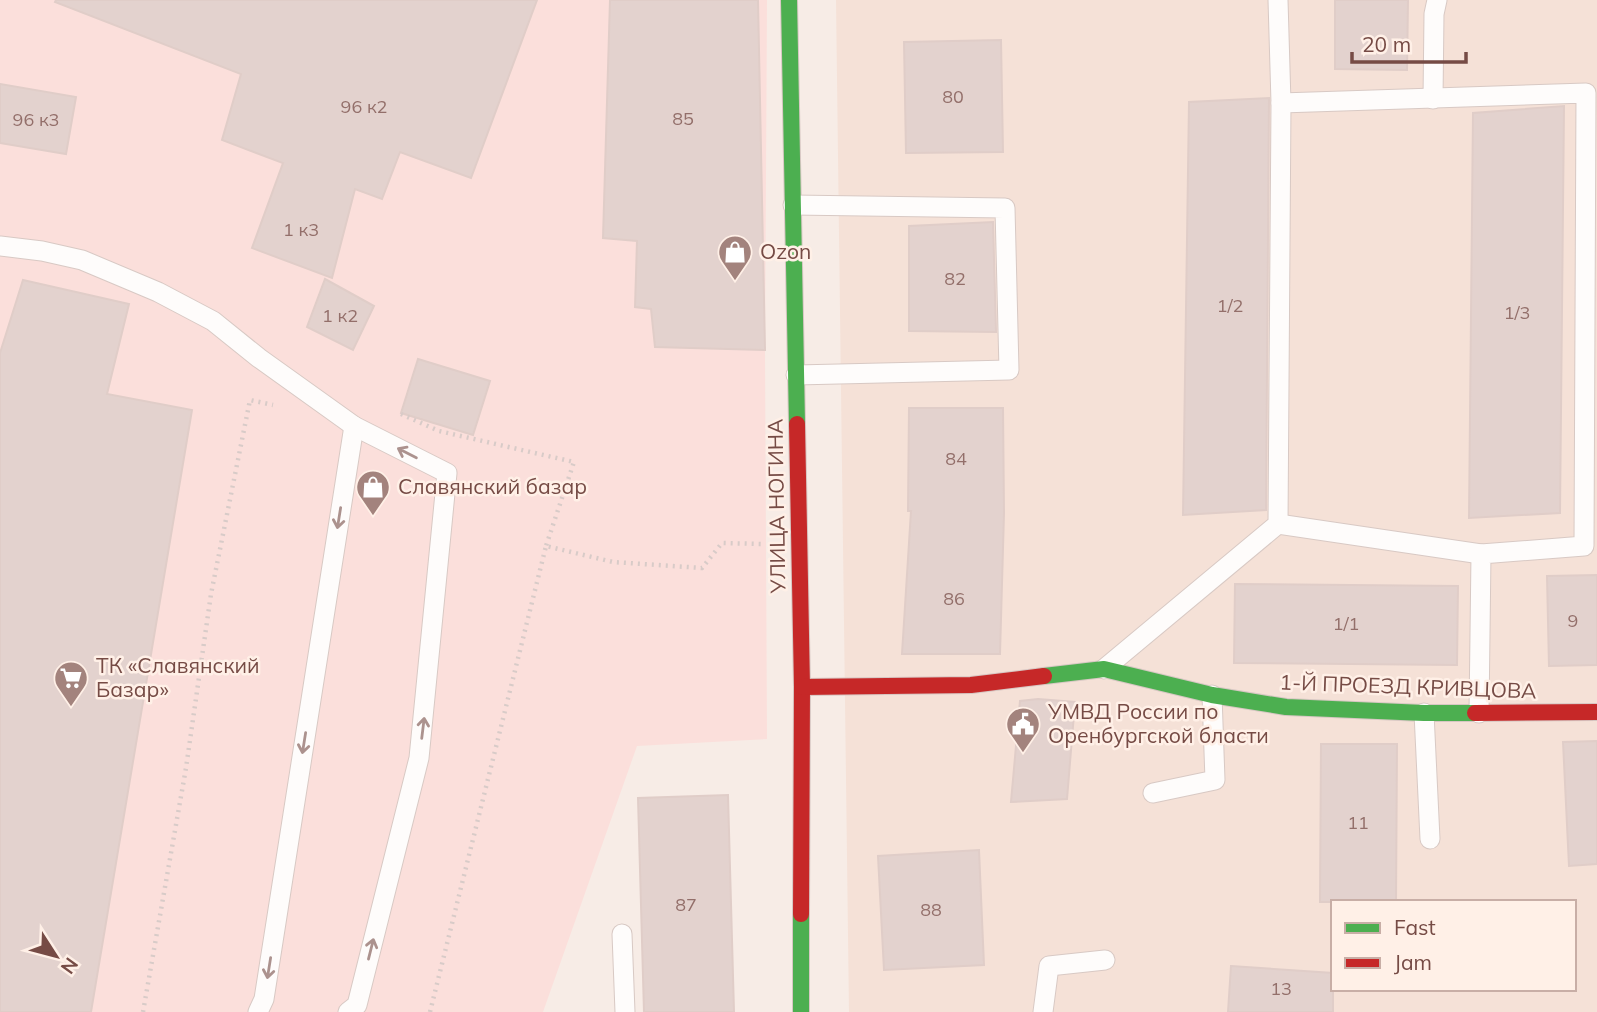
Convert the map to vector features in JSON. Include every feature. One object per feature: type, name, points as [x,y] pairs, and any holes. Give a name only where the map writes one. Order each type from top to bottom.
[{"type":"street","name":"УЛИЦА НОГИНА","points":[[789,0],[802,687],[801,1012]]},
{"type":"street","name":"1-Й ПРОЕЗД КРИВЦОВА","points":[[802,687],[971,685],[1104,669],[1212,695],[1286,707],[1424,713],[1597,712]]},
{"type":"lane","points":[[1278,0],[1281,103],[1278,524]]},
{"type":"lane","points":[[1433,99],[1434,14],[1437,0]]},
{"type":"lane","points":[[1104,669],[1278,524],[1481,554],[1584,546],[1586,93],[1281,103]]},
{"type":"lane","points":[[793,205],[1005,208],[1009,370],[796,375]]},
{"type":"lane","points":[[0,246],[42,251],[82,260],[169,298],[213,321],[259,358],[354,426],[447,473],[419,758],[357,1005],[348,1012]]},
{"type":"lane","points":[[258,1012],[264,999],[354,426]]},
{"type":"lane","points":[[1479,713],[1481,554]]},
{"type":"lane","points":[[1153,793],[1215,780],[1212,695]]},
{"type":"lane","points":[[1424,713],[1430,839]]},
{"type":"lane","points":[[622,934],[625,1012]]},
{"type":"lane","points":[[1043,1012],[1049,966],[1105,960]]},
{"type":"path","points":[[430,1012],[547,546],[613,562],[702,568],[722,543],[799,545]]},
{"type":"shaded area","name":"Славянский базар","points":[[0,0],[767,0],[767,739],[637,746],[543,1012],[0,1012]]},
{"type":"shaded area","points":[[836,0],[1597,0],[1597,1012],[849,1012]]},
{"type":"building","points":[[537,0],[471,178],[400,152],[382,199],[355,189],[332,278],[252,248],[283,163],[222,140],[241,74],[55,2]]},
{"type":"building","points":[[610,0],[758,0],[765,350],[655,347],[651,309],[635,307],[637,241],[603,238]]},
{"type":"building","points":[[1335,0],[1408,0],[1407,70],[1335,69]]},
{"type":"building","points":[[1001,40],[1003,152],[906,153],[904,42]]},
{"type":"building","points":[[0,84],[76,97],[66,154],[0,143]]},
{"type":"building","points":[[1269,98],[1266,510],[1183,515],[1189,102]]},
{"type":"building","points":[[1564,106],[1560,513],[1469,518],[1473,113]]},
{"type":"building","points":[[993,222],[996,332],[909,331],[909,226]]},
{"type":"building","points":[[325,279],[374,306],[353,350],[307,327]]},
{"type":"building","name":"ТК «Славянский Базар»","points":[[23,280],[129,304],[107,394],[192,410],[91,1012],[0,1012],[0,353]]},
{"type":"building","points":[[418,359],[490,381],[473,435],[401,413]]},
{"type":"building","points":[[909,408],[1003,408],[1004,513],[1000,654],[902,654],[911,511],[908,511]]},
{"type":"building","points":[[1597,575],[1597,665],[1549,666],[1547,576]]},
{"type":"building","points":[[1235,584],[1458,586],[1457,665],[1234,663]]},
{"type":"building","points":[[1038,699],[1075,702],[1067,799],[1011,802],[1020,701]]},
{"type":"building","points":[[1597,741],[1597,864],[1569,866],[1563,742]]},
{"type":"building","points":[[1321,744],[1397,744],[1396,900],[1320,902]]},
{"type":"building","points":[[728,795],[734,1012],[644,1012],[638,798]]},
{"type":"building","points":[[979,850],[984,965],[884,970],[878,856]]},
{"type":"building","points":[[1231,966],[1331,973],[1333,1012],[1228,1012]]},
{"type":"traffic: fast","points":[[789,0],[797,424]]},
{"type":"traffic: fast","points":[[1044,676],[1104,669],[1212,695],[1286,707],[1475,713]]},
{"type":"traffic: fast","points":[[801,914],[801,1012]]},
{"type":"traffic: jam","points":[[797,424],[802,687],[801,914]]},
{"type":"traffic: jam","points":[[802,687],[971,685],[1044,676]]},
{"type":"traffic: jam","points":[[1475,713],[1597,712]]},
{"type":"place","name":"Ozon","points":[[735,282]]},
{"type":"place","name":"Славянский базар","points":[[373,517]]},
{"type":"place","name":"ТК «Славянский Базар»","points":[[71,708]]},
{"type":"place","name":"УМВД России по Оренбургской бласти","points":[[1023,754]]}]
